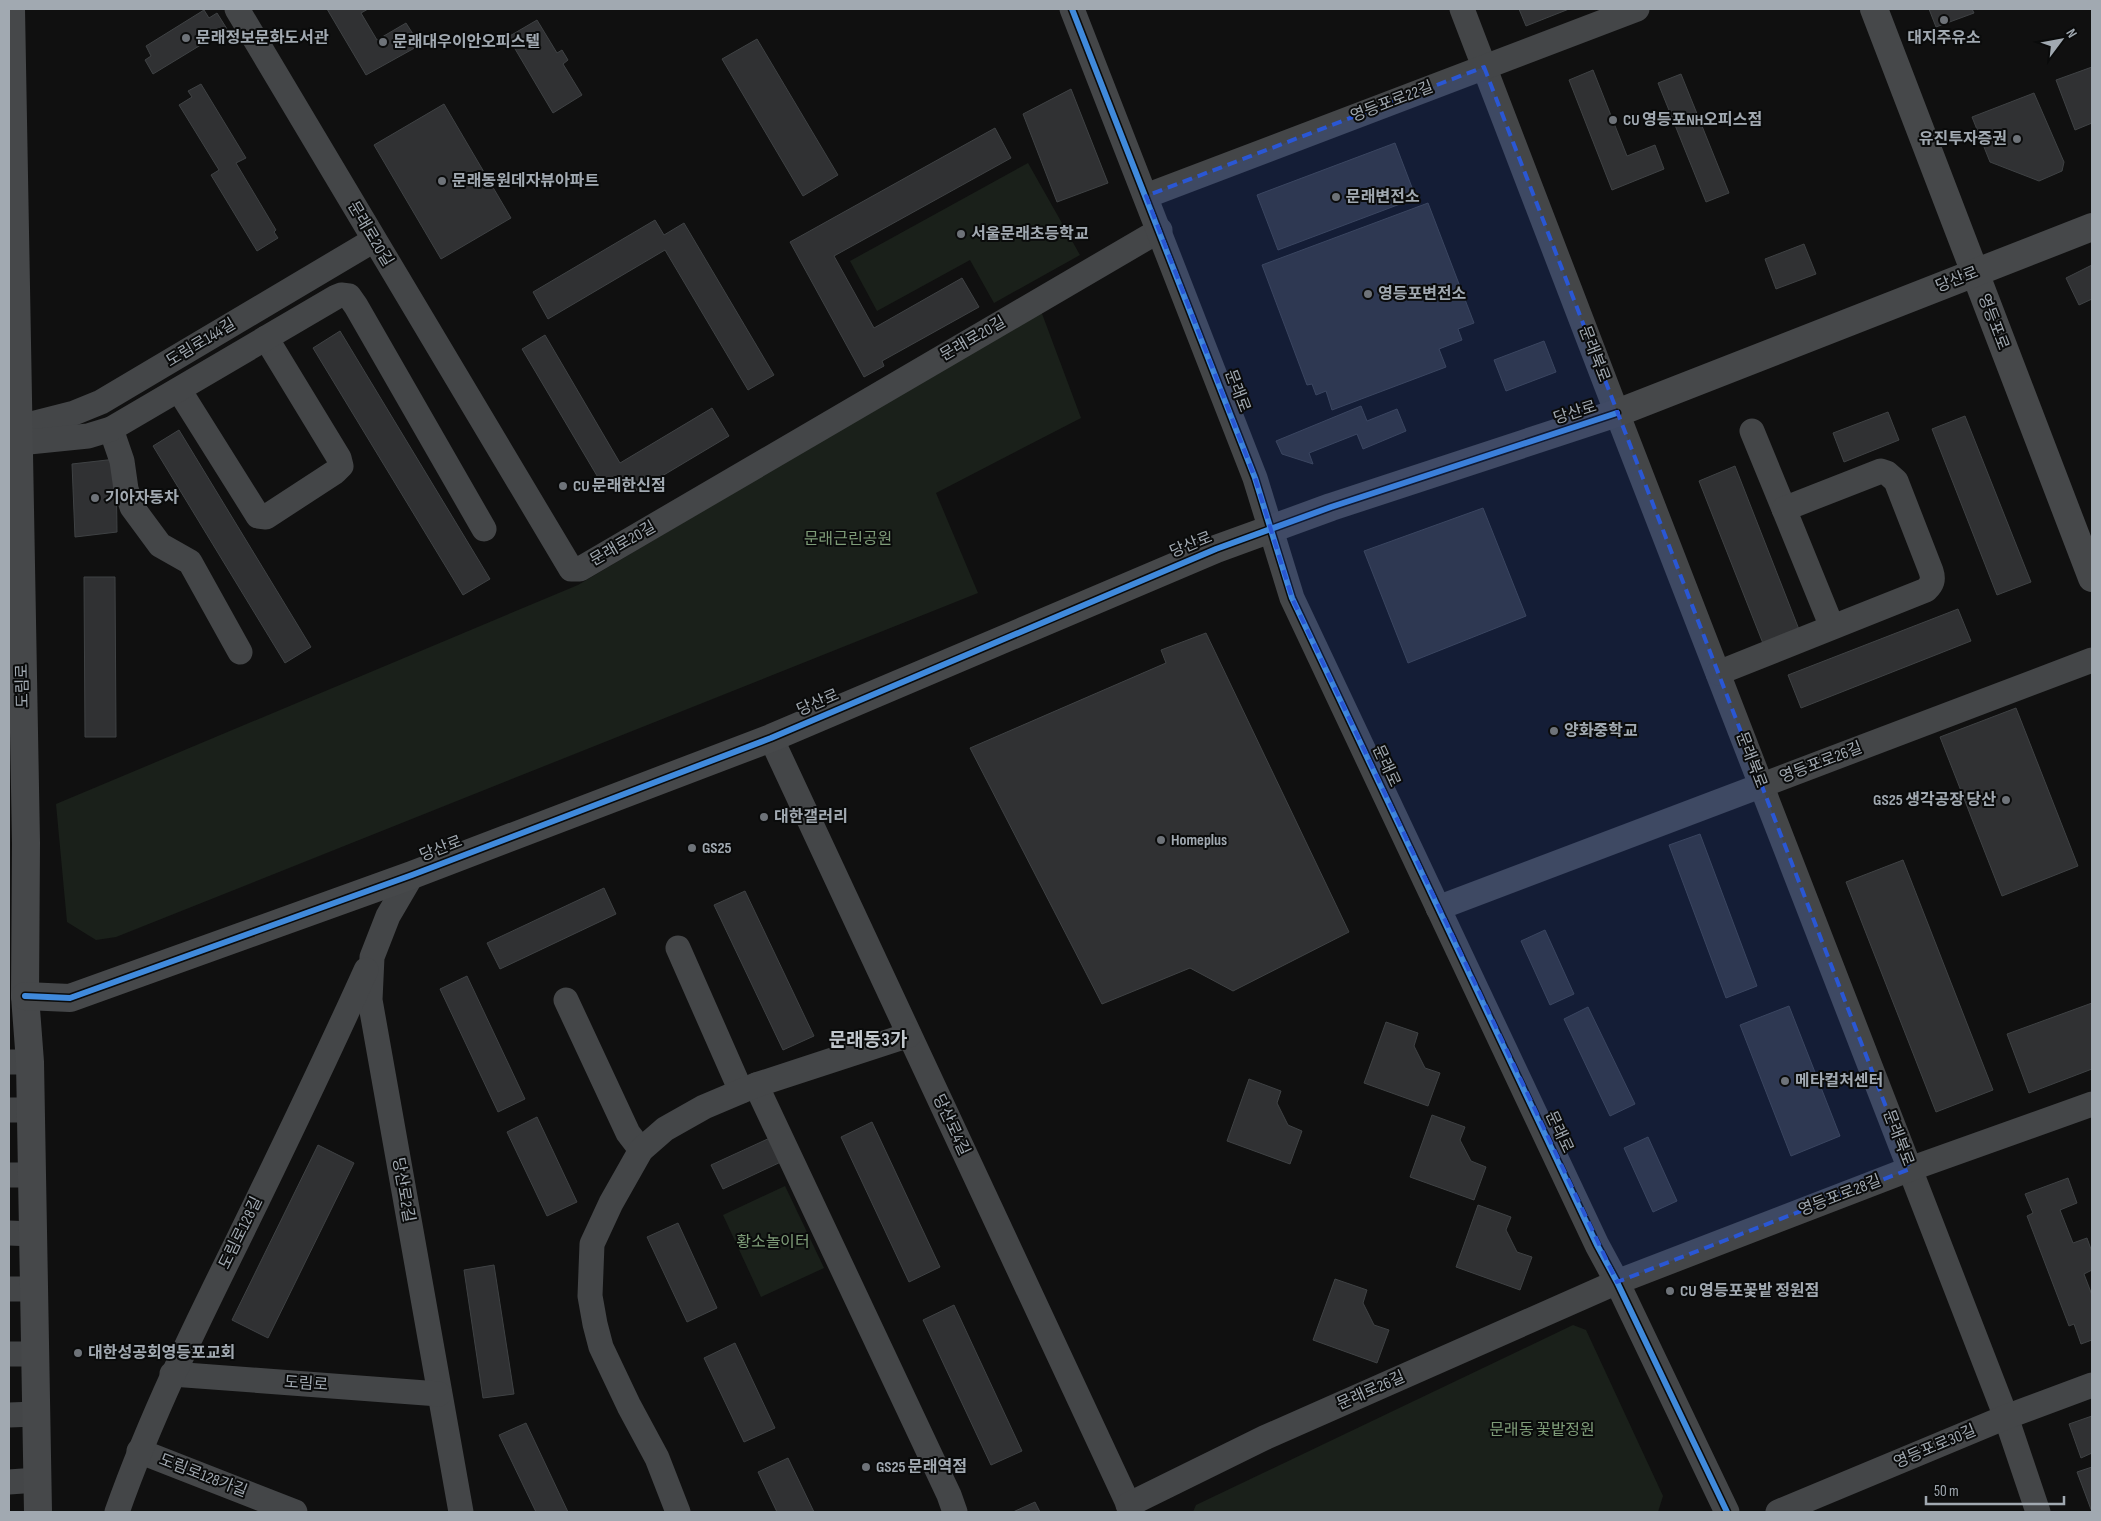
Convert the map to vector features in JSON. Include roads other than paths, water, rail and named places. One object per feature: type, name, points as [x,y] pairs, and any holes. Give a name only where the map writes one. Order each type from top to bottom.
[{"type":"main road","name":"도림로","points":[[11,9],[13,393],[19,435],[17,994],[22,1354],[36,1414],[38,1512]]},
{"type":"main road","name":"영등포로","points":[[1874,9],[2092,578]]},
{"type":"main road","name":"당산로","points":[[17,994],[70,998],[412,875],[771,738],[1092,600],[1272,528],[1617,413],[2092,227]]},
{"type":"street","name":"문래로20길","points":[[237,9],[571,569],[580,569],[1160,230]]},
{"type":"street","name":"문래로","points":[[1072,9],[1256,478],[1292,598],[1597,1244],[1727,1512]]},
{"type":"street","name":"문래북로","points":[[1462,9],[2006,1417],[2038,1512]]},
{"type":"street","name":"영등포로22길","points":[[1146,196],[1637,9]]},
{"type":"street","name":"도림로144길","points":[[19,435],[101,402],[374,240]]},
{"type":"street","points":[[19,435],[88,436],[111,429],[336,297],[349,296],[484,529]]},
{"type":"street","points":[[179,390],[258,516],[266,517],[335,472],[340,466],[340,458],[266,338]]},
{"type":"street","points":[[111,429],[122,461],[126,489],[132,507],[160,545],[190,562],[240,652]]},
{"type":"street","points":[[1752,431],[1832,627]]},
{"type":"street","points":[[1718,673],[1926,590],[1932,582],[1931,571],[1896,481],[1887,472],[1881,471],[1784,509]]},
{"type":"street","name":"영등포로26길","points":[[1438,908],[2092,660]]},
{"type":"street","name":"당산로4길","points":[[771,738],[1130,1508]]},
{"type":"street","name":"당산로2길","points":[[412,875],[388,916],[372,956],[370,1000],[460,1512]]},
{"type":"street","points":[[678,948],[949,1495],[955,1512]]},
{"type":"street","name":"도림로128길","points":[[117,1512],[139,1451],[172,1374],[325,1062],[372,956]]},
{"type":"street","points":[[566,1000],[628,1133],[641,1150]]},
{"type":"street","points":[[678,1512],[657,1458],[629,1406],[601,1347],[590,1296],[592,1244],[611,1203],[641,1150],[665,1129],[704,1108],[749,1088],[909,1035]]},
{"type":"street","name":"영등포로28길","points":[[1617,1282],[1910,1169],[2092,1104]]},
{"type":"street","name":"문래로26길","points":[[1130,1508],[1264,1438],[1617,1282]]},
{"type":"street","name":"도림로","points":[[172,1374],[439,1394]]},
{"type":"street","name":"영등포로30길","points":[[1778,1512],[2006,1417],[2092,1385]]},
{"type":"street","points":[[9,1415],[36,1414]]},
{"type":"street","name":"도림로128가길","points":[[139,1451],[295,1512]]},
{"type":"street","points":[[9,1482],[37,1480]]},
{"type":"place","name":"대지주유소","points":[[1944,20]]},
{"type":"place","name":"문래정보문화도서관","points":[[186,38]]},
{"type":"place","name":"문래대우이안오피스텔","points":[[383,42]]},
{"type":"place","name":"CU 영등포NH오피스점","points":[[1613,120]]},
{"type":"place","name":"유진투자증권","points":[[2017,139]]},
{"type":"place","name":"문래동원데자뷰아파트","points":[[442,181]]},
{"type":"place","name":"문래변전소","points":[[1336,197]]},
{"type":"place","name":"서울문래초등학교","points":[[961,234]]},
{"type":"place","name":"영등포변전소","points":[[1368,294]]},
{"type":"place","name":"CU 문래한신점","points":[[563,486]]},
{"type":"place","name":"기아자동차","points":[[95,498]]},
{"type":"place","name":"양화중학교","points":[[1554,731]]},
{"type":"place","name":"GS25 생각공장 당산","points":[[2006,800]]},
{"type":"place","name":"대한갤러리","points":[[764,817]]},
{"type":"place","name":"Homeplus","points":[[1161,840]]},
{"type":"place","name":"GS25","points":[[692,848]]},
{"type":"place","name":"메타컬처센터","points":[[1785,1081]]},
{"type":"place","name":"CU 영등포꽃밭 정원점","points":[[1670,1291]]},
{"type":"place","name":"대한성공회영등포교회","points":[[78,1353]]},
{"type":"place","name":"GS25 문래역점","points":[[866,1467]]},
{"type":"district","name":"문래동3가","points":[[868,1040]]},
{"type":"park label","name":"문래근린공원","points":[[848,539]]},
{"type":"park label","name":"황소놀이터","points":[[773,1242]]},
{"type":"park label","name":"문래동 꽃밭정원","points":[[1542,1430]]}]
